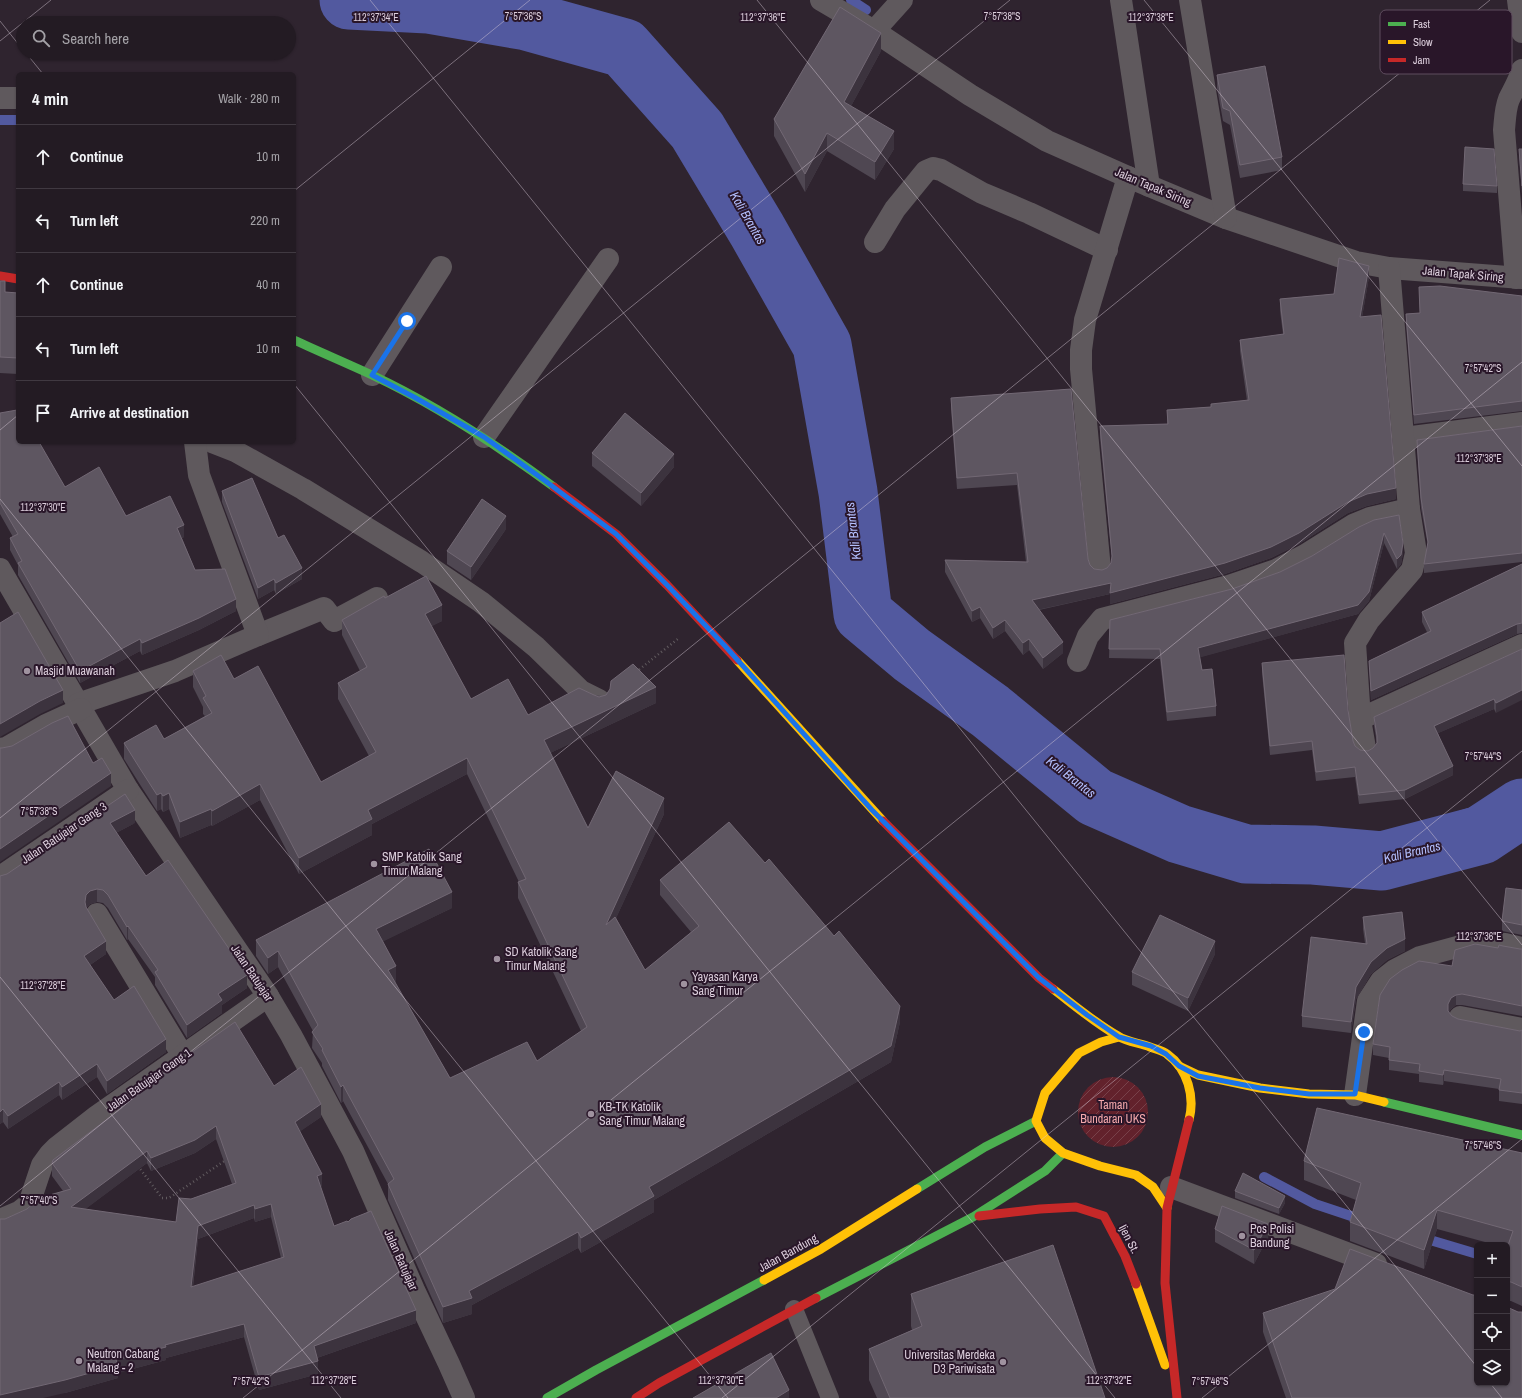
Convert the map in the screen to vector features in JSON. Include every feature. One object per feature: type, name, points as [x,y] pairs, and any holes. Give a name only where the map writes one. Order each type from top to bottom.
[{"type":"main road","points":[[0,276],[16,279]]},
{"type":"main road","points":[[296,341],[372,375],[484,437],[616,534],[725,646],[872,810],[1039,978],[1087,1015],[1119,1037],[1151,1046],[1166,1054],[1179,1066],[1198,1076],[1260,1088],[1309,1094],[1355,1094],[1522,1135]]},
{"type":"main road","points":[[1119,1037],[1102,1042],[1079,1053],[1045,1093],[1036,1121],[1045,1138],[1063,1152],[1100,1166],[1136,1175],[1169,1197]]},
{"type":"main road","name":"Ijen St.","points":[[1176,1398],[1165,1283],[1169,1197],[1190,1117],[1192,1099],[1188,1082],[1179,1066]]},
{"type":"main road","name":"Jalan Bandung","points":[[547,1398],[821,1249],[985,1147],[1036,1121]]},
{"type":"main road","points":[[636,1398],[666,1379],[794,1309],[973,1216],[1045,1171],[1063,1152]]},
{"type":"main road","name":"Ijen St.","points":[[973,1216],[1076,1207],[1104,1216],[1125,1256],[1176,1398]]},
{"type":"street","name":"Jalan Tapak Siring","points":[[821,0],[874,31],[970,95],[1047,141],[1226,218],[1356,262],[1389,268],[1519,278]]},
{"type":"street","points":[[874,31],[902,0]]},
{"type":"street","points":[[1121,0],[1149,186]]},
{"type":"street","points":[[1190,0],[1226,218]]},
{"type":"street","points":[[1518,0],[1522,32]]},
{"type":"street","points":[[1519,278],[1504,130],[1505,116],[1509,100],[1520,78],[1522,70]]},
{"type":"street","points":[[0,98],[16,98]]},
{"type":"street","points":[[875,242],[895,209],[926,171],[933,168],[941,170],[982,193],[1029,213],[1107,250]]},
{"type":"street","points":[[1100,569],[1081,369],[1081,350],[1085,320],[1128,177]]},
{"type":"street","points":[[484,437],[608,259]]},
{"type":"street","points":[[372,375],[441,267]]},
{"type":"street","points":[[1365,748],[1360,719],[1355,643],[1369,620],[1412,570],[1416,553],[1409,509],[1389,268]]},
{"type":"street","points":[[1404,438],[1522,423]]},
{"type":"street","points":[[195,444],[199,475],[258,635]]},
{"type":"street","points":[[217,444],[234,451],[303,488],[422,562],[481,602],[536,647],[581,691],[599,700]]},
{"type":"street","points":[[1078,661],[1088,636],[1102,619],[1229,586],[1276,570],[1305,555],[1353,524],[1370,518],[1409,509]]},
{"type":"street","name":"Jalan Batujajar","points":[[0,569],[128,790],[268,996],[291,1035],[353,1151],[414,1290],[464,1398]]},
{"type":"street","points":[[0,749],[6,748],[79,706],[175,671],[324,608],[334,621],[377,598]]},
{"type":"street","points":[[1360,719],[1522,645]]},
{"type":"street","name":"Jalan Batujajar Gang 3","points":[[0,877],[128,790]]},
{"type":"street","points":[[97,914],[184,1056]]},
{"type":"street","points":[[1355,1094],[1368,1001],[1381,981],[1395,970],[1420,957],[1475,942],[1505,944],[1522,948]]},
{"type":"street","name":"Jalan Batujajar Gang 1","points":[[0,1220],[19,1212],[28,1204],[42,1165],[50,1154],[97,1116],[268,996]]},
{"type":"street","points":[[1460,1017],[1522,1029]]},
{"type":"street","points":[[1169,1197],[1395,1271]]},
{"type":"lane","points":[[794,1309],[830,1398]]},
{"type":"path","points":[[634,673],[658,654]]},
{"type":"path","points":[[136,1164],[162,1198],[169,1198],[232,1155]]},
{"type":"green space","name":"Taman Bundaran UKS","points":[[1106,1077],[1120,1077],[1133,1083],[1142,1092],[1148,1105],[1146,1125],[1138,1137],[1120,1147],[1106,1147],[1093,1141],[1084,1132],[1078,1119],[1078,1105],[1084,1092],[1093,1083]]},
{"type":"water","points":[[1522,786],[1522,825],[1477,853],[1427,862],[1422,830],[1424,822],[1503,797]]},
{"type":"building","points":[[840,7],[881,33],[844,102],[894,131],[875,162],[827,133],[805,174],[774,119]]},
{"type":"building","points":[[1265,66],[1282,157],[1240,165],[1230,111],[1223,108],[1217,75]]},
{"type":"building","points":[[1465,147],[1494,149],[1497,186],[1463,184]]},
{"type":"building","points":[[1519,149],[1522,149],[1522,186]]},
{"type":"building","points":[[1339,258],[1369,266],[1360,317],[1381,315],[1396,488],[1367,494],[1348,502],[1299,533],[1271,547],[1225,563],[1110,593],[1111,583],[1032,600],[1063,642],[1043,658],[1029,639],[1023,643],[1005,620],[993,628],[980,607],[972,611],[945,560],[1028,562],[1017,473],[957,478],[951,398],[1071,389],[1088,559],[1090,565],[1094,569],[1102,570],[1107,568],[1111,563],[1112,556],[1100,426],[1168,424],[1167,410],[1211,407],[1211,404],[1249,400],[1240,340],[1284,334],[1280,299],[1334,294]]},
{"type":"building","points":[[0,281],[5,281],[5,292],[16,293],[16,358],[0,357]]},
{"type":"building","points":[[1440,286],[1522,296],[1522,401],[1414,415],[1406,314],[1420,313],[1419,287]]},
{"type":"building","points":[[16,410],[16,444],[40,444],[65,487],[99,467],[126,516],[170,496],[184,525],[177,528],[195,570],[225,569],[236,599],[199,618],[142,643],[140,639],[80,671],[18,563],[22,561],[10,538],[18,534],[0,503],[0,413]]},
{"type":"building","points":[[625,413],[674,454],[641,493],[592,453]]},
{"type":"building","points":[[1522,426],[1522,553],[1424,564],[1428,542],[1421,498],[1417,440]]},
{"type":"building","points":[[252,478],[278,538],[284,535],[302,568],[276,583],[274,579],[258,588],[222,491]]},
{"type":"building","points":[[482,499],[506,516],[471,567],[447,551]]},
{"type":"building","points":[[1399,515],[1403,543],[1401,555],[1397,559],[1384,533],[1369,592],[1358,605],[1198,648],[1202,670],[1212,669],[1216,706],[1167,712],[1160,649],[1109,649],[1110,620],[1232,589],[1280,572],[1312,556],[1359,527],[1374,520]]},
{"type":"building","points":[[1522,564],[1522,623],[1371,691],[1369,661],[1431,631],[1422,612]]},
{"type":"building","points":[[426,576],[442,605],[425,614],[471,699],[508,679],[528,715],[579,688],[599,697],[606,695],[610,689],[611,681],[633,664],[656,687],[544,740],[588,828],[616,771],[664,798],[606,925],[615,917],[645,970],[699,926],[660,880],[729,822],[765,863],[769,859],[834,936],[839,931],[900,1006],[891,1046],[649,1187],[654,1196],[581,1238],[578,1232],[469,1291],[472,1298],[443,1307],[388,1184],[394,1179],[343,1085],[341,1087],[322,1050],[323,1049],[312,1032],[318,1025],[278,951],[268,958],[256,940],[429,849],[452,892],[376,929],[396,966],[388,970],[450,1078],[527,1042],[537,1061],[587,1027],[518,882],[526,879],[467,758],[368,810],[372,819],[299,858],[260,784],[212,811],[211,809],[180,822],[169,793],[163,796],[161,793],[157,795],[124,743],[156,725],[164,739],[212,713],[203,698],[206,696],[193,671],[221,655],[234,679],[258,666],[321,782],[376,752],[338,683],[367,667],[342,620],[384,596],[385,598]]},
{"type":"building","name":"Masjid Muawanah","points":[[18,612],[63,690],[40,701],[0,724],[0,623]]},
{"type":"building","points":[[1522,649],[1522,690],[1496,703],[1494,699],[1434,726],[1453,766],[1405,790],[1359,795],[1355,767],[1316,772],[1312,741],[1270,746],[1262,663],[1344,655],[1348,710],[1353,741],[1355,746],[1360,750],[1368,751],[1377,743],[1374,717]]},
{"type":"building","points":[[68,716],[93,763],[102,758],[111,773],[0,849],[0,748],[12,746],[52,723]]},
{"type":"building","points":[[125,794],[135,810],[110,823],[146,876],[168,860],[247,975],[218,994],[222,1000],[187,1025],[155,972],[158,970],[128,926],[127,927],[108,895],[103,890],[97,889],[90,891],[86,895],[86,907],[106,941],[84,956],[114,1000],[134,986],[166,1039],[107,1081],[97,1064],[62,1087],[59,1082],[8,1116],[3,1109],[0,1112],[0,876],[7,874]]},
{"type":"building","points":[[1506,888],[1522,890],[1522,925],[1502,921]]},
{"type":"building","points":[[1402,912],[1405,939],[1387,948],[1371,962],[1356,987],[1351,1022],[1302,1016],[1311,937],[1367,944],[1363,917]]},
{"type":"building","points":[[1160,915],[1215,941],[1188,998],[1132,972]]},
{"type":"building","points":[[1475,944],[1498,948],[1499,945],[1522,949],[1522,1006],[1462,994],[1451,998],[1448,1004],[1448,1011],[1452,1016],[1458,1019],[1520,1031],[1522,1030],[1522,1093],[1499,1090],[1501,1079],[1444,1070],[1443,1075],[1419,1071],[1420,1064],[1389,1060],[1390,1047],[1373,1044],[1380,995],[1390,979],[1402,970],[1419,961],[1452,966],[1455,950]]},
{"type":"building","points":[[235,1022],[274,1086],[301,1067],[321,1104],[295,1122],[322,1174],[317,1176],[334,1226],[347,1221],[348,1222],[351,1219],[371,1211],[416,1310],[314,1346],[318,1361],[259,1377],[244,1324],[116,1360],[118,1365],[65,1380],[0,1395],[0,1219],[5,1219],[27,1209],[39,1198],[71,1189],[52,1163],[53,1160],[122,1108],[119,1103]],"holes":[[[216,1126],[236,1183],[191,1199],[179,1198],[176,1222],[71,1207],[147,1151],[151,1158],[195,1140]],[[271,1204],[284,1257],[191,1287],[198,1226],[254,1205],[255,1209]]]},
{"type":"building","points":[[1317,1108],[1522,1153],[1522,1287],[1510,1282],[1509,1242],[1513,1231],[1437,1210],[1424,1250],[1350,1222],[1361,1183],[1304,1161]]},
{"type":"building","points":[[1243,1173],[1285,1196],[1279,1208],[1235,1191]]},
{"type":"building","points":[[1222,1206],[1268,1224],[1254,1250],[1215,1229]]},
{"type":"building","name":"Universitas Merdeka D3 Pariwisata","points":[[1053,1245],[1105,1398],[890,1398],[869,1349],[922,1326],[911,1294]]},
{"type":"building","points":[[1350,1249],[1474,1295],[1474,1386],[1510,1386],[1510,1308],[1522,1312],[1522,1398],[1292,1398],[1263,1313],[1335,1289]]},
{"type":"building","points":[[771,1353],[789,1390],[776,1398],[693,1398]]},
{"type":"waterway","name":"Kali Brantas","points":[[349,0],[428,4],[527,21],[624,48],[697,130],[757,230],[822,345],[848,492],[863,614],[912,655],[990,711],[1095,797],[1179,834],[1246,854],[1313,855],[1382,861],[1481,835],[1522,808]]},
{"type":"waterway","points":[[851,0],[866,10]]},
{"type":"waterway","points":[[0,120],[16,120]]},
{"type":"waterway","points":[[1264,1177],[1315,1204],[1363,1220]]},
{"type":"waterway","points":[[1420,1237],[1474,1253]]},
{"type":"traffic: fast","points":[[296,341],[372,375],[419,399],[466,426],[554,487]]},
{"type":"traffic: fast","points":[[1384,1102],[1522,1135]]},
{"type":"traffic: fast","points":[[917,1189],[985,1147],[1036,1121]]},
{"type":"traffic: fast","points":[[816,1298],[973,1217],[1045,1171],[1063,1153]]},
{"type":"traffic: fast","points":[[547,1398],[764,1280]]},
{"type":"traffic: slow","points":[[737,660],[883,821]]},
{"type":"traffic: slow","points":[[1053,989],[1109,1031],[1125,1040],[1163,1052],[1174,1060],[1185,1075],[1188,1084],[1191,1102],[1189,1120]]},
{"type":"traffic: slow","points":[[1119,1037],[1101,1042],[1079,1053],[1045,1093],[1036,1121],[1045,1138],[1063,1153],[1100,1166],[1136,1175],[1153,1187],[1167,1208]]},
{"type":"traffic: slow","points":[[1179,1066],[1198,1075],[1260,1088],[1309,1094],[1355,1095],[1384,1102]]},
{"type":"traffic: slow","points":[[764,1280],[821,1249],[917,1189]]},
{"type":"traffic: slow","points":[[1136,1284],[1165,1365]]},
{"type":"traffic: jam","points":[[0,276],[16,279]]},
{"type":"traffic: jam","points":[[554,487],[616,534],[667,585],[737,660]]},
{"type":"traffic: jam","points":[[883,821],[1039,978],[1053,989]]},
{"type":"traffic: jam","points":[[1177,1398],[1165,1283],[1167,1208],[1189,1120]]},
{"type":"traffic: jam","points":[[979,1216],[1040,1209],[1076,1207],[1104,1216],[1125,1256],[1136,1284]]},
{"type":"traffic: jam","points":[[636,1398],[659,1383],[816,1298]]},
{"type":"place","name":"Masjid Muawanah","points":[[27,671]]},
{"type":"place","name":"SMP Katolik Sang Timur Malang","points":[[374,864]]},
{"type":"place","name":"SD Katolik Sang Timur Malang","points":[[497,959]]},
{"type":"place","name":"Yayasan Karya Sang Timur","points":[[684,984]]},
{"type":"place","name":"KB-TK Katolik Sang Timur Malang","points":[[591,1114]]},
{"type":"place","name":"Pos Polisi Bandung","points":[[1242,1236]]},
{"type":"place","name":"Neutron Cabang Malang - 2","points":[[79,1361]]},
{"type":"place","name":"Universitas Merdeka D3 Pariwisata","points":[[1003,1362]]},
{"type":"route","points":[[407,321],[372,375],[484,437],[616,534],[725,646],[872,810],[1039,978],[1087,1015],[1119,1037],[1151,1046],[1166,1054],[1179,1066],[1198,1076],[1260,1088],[1309,1094],[1355,1094],[1364,1032]]}]
